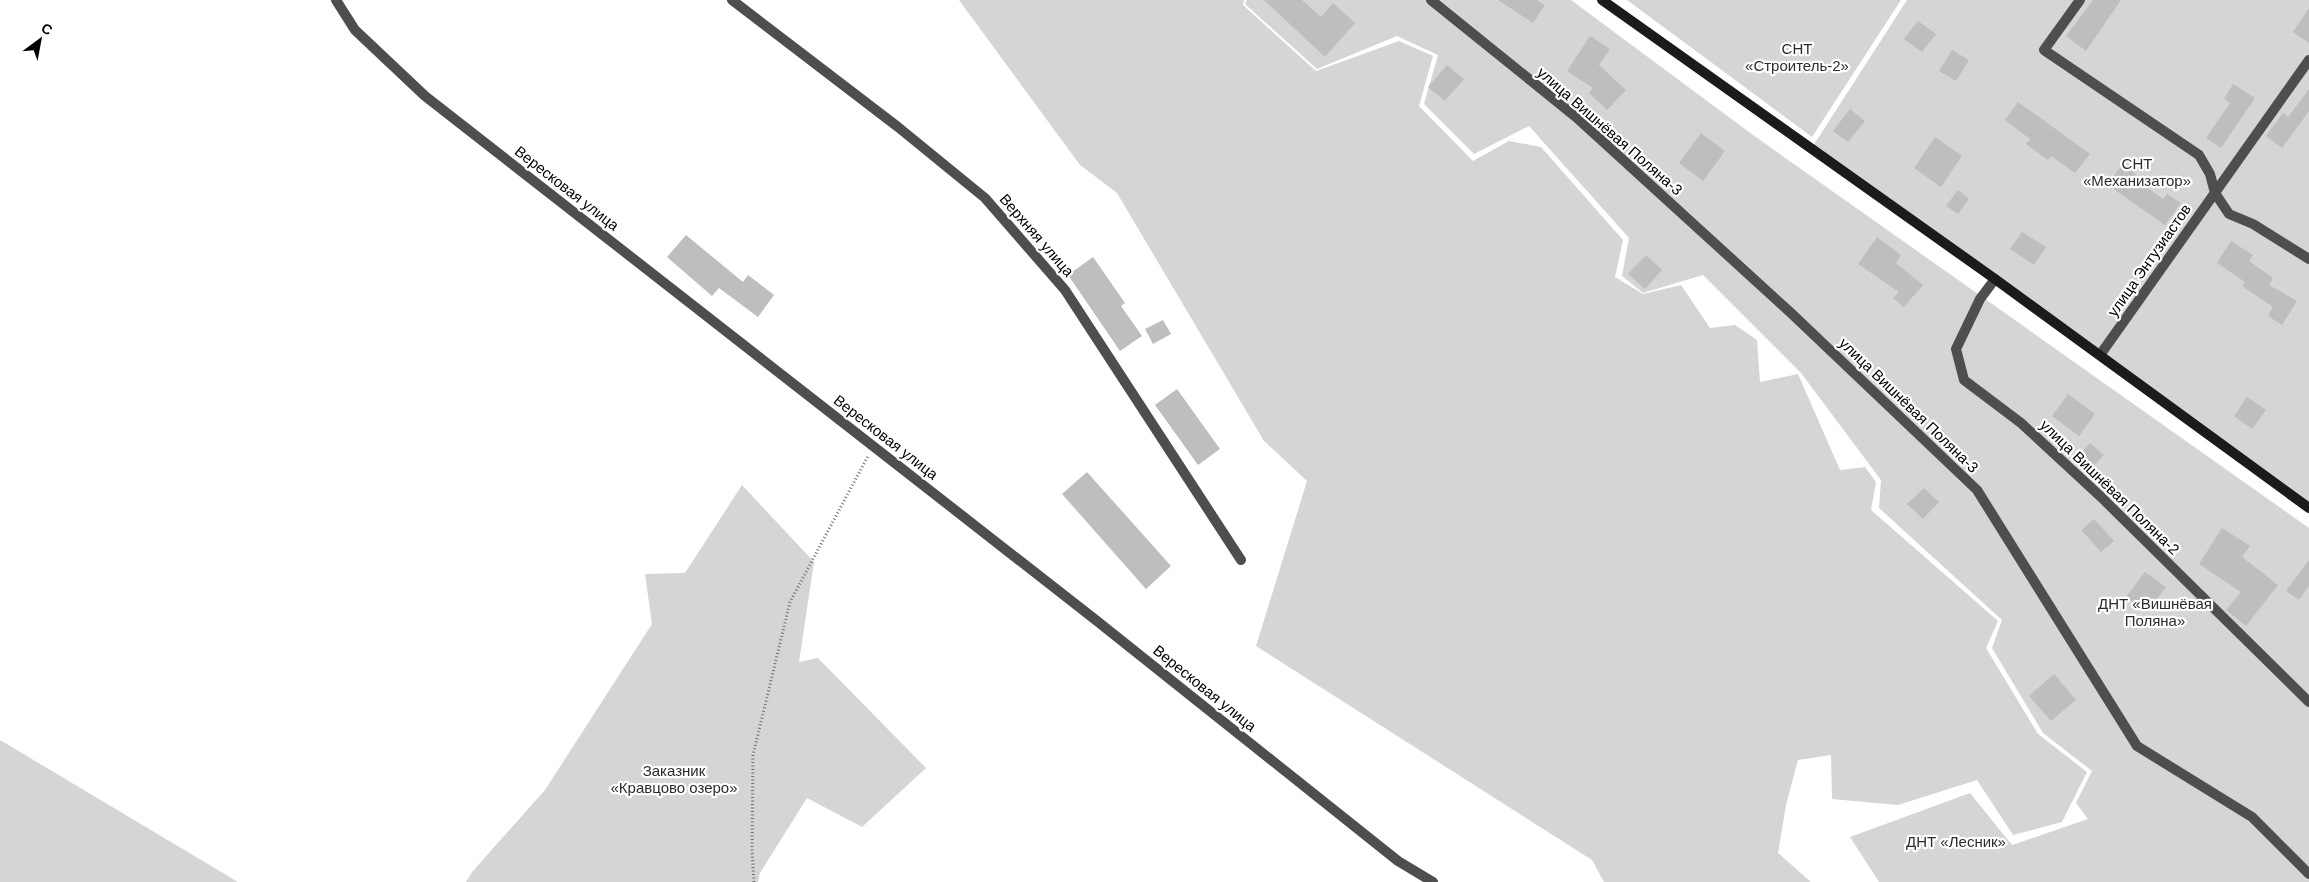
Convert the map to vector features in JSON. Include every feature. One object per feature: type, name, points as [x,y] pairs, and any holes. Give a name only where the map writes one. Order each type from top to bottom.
[{"type":"main road","points":[[1602,0],[1995,279],[2309,508]]},
{"type":"street","name":"Вересковая улица","points":[[336,0],[355,30],[425,96],[1112,633],[1398,861],[1433,882]]},
{"type":"street","name":"Верхняя улица","points":[[732,0],[898,127],[986,198],[1065,290],[1241,560]]},
{"type":"street","name":"улица Вишнёвая Поляна-3","points":[[1431,0],[1576,117],[1791,313],[1977,490],[2137,746],[2252,817],[2309,874]]},
{"type":"street","points":[[2080,0],[2044,50],[2199,155],[2210,174],[2215,193],[2229,214],[2253,224],[2309,259]]},
{"type":"street","name":"улица Энтузиастов","points":[[2100,355],[2309,60]]},
{"type":"street","name":"улица Вишнёвая Поляна-2","points":[[1995,279],[1980,299],[1956,349],[1964,380],[2021,423],[2100,496],[2309,702]]},
{"type":"path","points":[[754,882],[752,851],[753,755],[790,602],[873,446]]},
{"type":"green space","points":[[959,0],[1244,0],[1243,5],[1316,71],[1399,41],[1433,56],[1419,106],[1473,161],[1509,141],[1541,147],[1623,240],[1615,277],[1643,294],[1681,285],[1710,328],[1735,325],[1757,340],[1760,382],[1798,374],[1840,470],[1865,467],[1876,482],[1871,510],[1998,621],[1986,648],[2038,734],[2087,772],[2062,822],[2013,835],[1977,780],[1898,805],[1832,799],[1831,755],[1798,760],[1786,805],[1778,853],[1811,882],[1604,882],[1592,860],[1256,646],[1307,481],[1264,441],[1117,193],[1080,165]]},
{"type":"green space","name":"ДНТ «Вишнёвая Поляна»","points":[[1247,0],[1571,0],[1753,135],[2309,528],[2309,882],[1879,882],[1850,837],[1970,793],[2012,845],[2088,819],[2076,803],[2092,771],[2043,733],[1992,648],[2002,620],[1879,508],[1881,480],[1801,373],[1703,275],[1643,293],[1622,276],[1629,238],[1529,126],[1474,154],[1424,104],[1438,55],[1397,36],[1317,69],[1245,4]]},
{"type":"green space","name":"СНТ «Строитель-2»","points":[[1627,0],[1901,0],[1812,137]]},
{"type":"green space","name":"СНТ «Механизатор»","points":[[1907,0],[2309,0],[2309,510],[1813,146]]},
{"type":"green space","name":"Заказник «Кравцово озеро»","points":[[742,485],[814,562],[799,662],[818,658],[926,768],[862,827],[807,798],[760,873],[758,882],[466,882],[472,872],[545,790],[652,624],[645,574],[685,573]]},
{"type":"green space","points":[[0,740],[238,882],[0,882]]},
{"type":"building","points":[[1264,0],[1302,0],[1321,17],[1333,3],[1355,23],[1325,57]]},
{"type":"building","points":[[1498,0],[1537,0],[1545,5],[1533,23]]},
{"type":"building","points":[[2093,0],[2121,0],[2086,51],[2066,36]]},
{"type":"building","points":[[2309,8],[2309,43],[2293,32]]},
{"type":"building","points":[[1918,21],[1936,34],[1922,52],[1904,39]]},
{"type":"building","points":[[1590,36],[1610,49],[1599,65],[1626,90],[1607,110],[1589,93],[1593,88],[1567,71]]},
{"type":"building","points":[[1952,50],[1969,60],[1956,81],[1939,71]]},
{"type":"building","points":[[1447,65],[1464,79],[1445,101],[1428,87]]},
{"type":"building","points":[[2233,84],[2255,98],[2221,148],[2206,138],[2230,103],[2224,99]]},
{"type":"building","points":[[2309,89],[2309,111],[2282,148],[2266,136],[2283,113],[2288,117]]},
{"type":"building","points":[[2018,102],[2090,154],[2075,173],[2051,156],[2048,160],[2026,144],[2030,139],[2005,120]]},
{"type":"building","points":[[1850,109],[1865,121],[1848,142],[1833,131]]},
{"type":"building","points":[[1701,133],[1725,151],[1703,181],[1679,163]]},
{"type":"building","points":[[1935,137],[1962,156],[1941,187],[1914,168]]},
{"type":"building","points":[[2122,164],[2137,175],[2134,178],[2163,199],[2167,194],[2181,203],[2165,225],[2108,185]]},
{"type":"building","points":[[1958,190],[1969,199],[1958,214],[1946,206]]},
{"type":"building","points":[[2022,232],[2046,247],[2034,265],[2010,249]]},
{"type":"building","points":[[686,235],[743,282],[748,275],[774,295],[758,317],[719,288],[712,296],[667,257]]},
{"type":"building","points":[[1877,237],[1901,255],[1896,263],[1923,285],[1904,307],[1893,298],[1899,292],[1858,264]]},
{"type":"building","points":[[2231,241],[2253,255],[2249,261],[2273,278],[2269,285],[2297,301],[2282,325],[2268,316],[2273,307],[2242,286],[2245,282],[2217,263]]},
{"type":"building","points":[[1646,255],[1662,270],[1645,289],[1628,274]]},
{"type":"building","points":[[1093,257],[1125,303],[1121,306],[1142,336],[1120,351],[1068,275]]},
{"type":"building","points":[[1163,320],[1171,334],[1153,344],[1145,329]]},
{"type":"building","points":[[1177,389],[1220,449],[1198,465],[1155,405]]},
{"type":"building","points":[[2068,394],[2095,414],[2079,436],[2052,416]]},
{"type":"building","points":[[2247,397],[2266,410],[2252,429],[2234,416]]},
{"type":"building","points":[[2090,443],[2104,455],[2086,474],[2073,462]]},
{"type":"building","points":[[1087,472],[1171,566],[1146,589],[1062,494]]},
{"type":"building","points":[[1924,488],[1939,502],[1923,519],[1907,504]]},
{"type":"building","points":[[2094,519],[2114,541],[2101,552],[2081,530]]},
{"type":"building","points":[[2222,528],[2250,546],[2242,557],[2278,585],[2246,626],[2226,610],[2241,592],[2199,564]]},
{"type":"building","points":[[2309,560],[2309,586],[2299,600],[2286,591]]},
{"type":"building","points":[[2145,572],[2166,587],[2147,612],[2126,597]]},
{"type":"building","points":[[2054,674],[2076,700],[2051,721],[2029,696]]},
{"type":"park label","name":"ДНТ «Лесник»","points":[[1956,841]]}]
